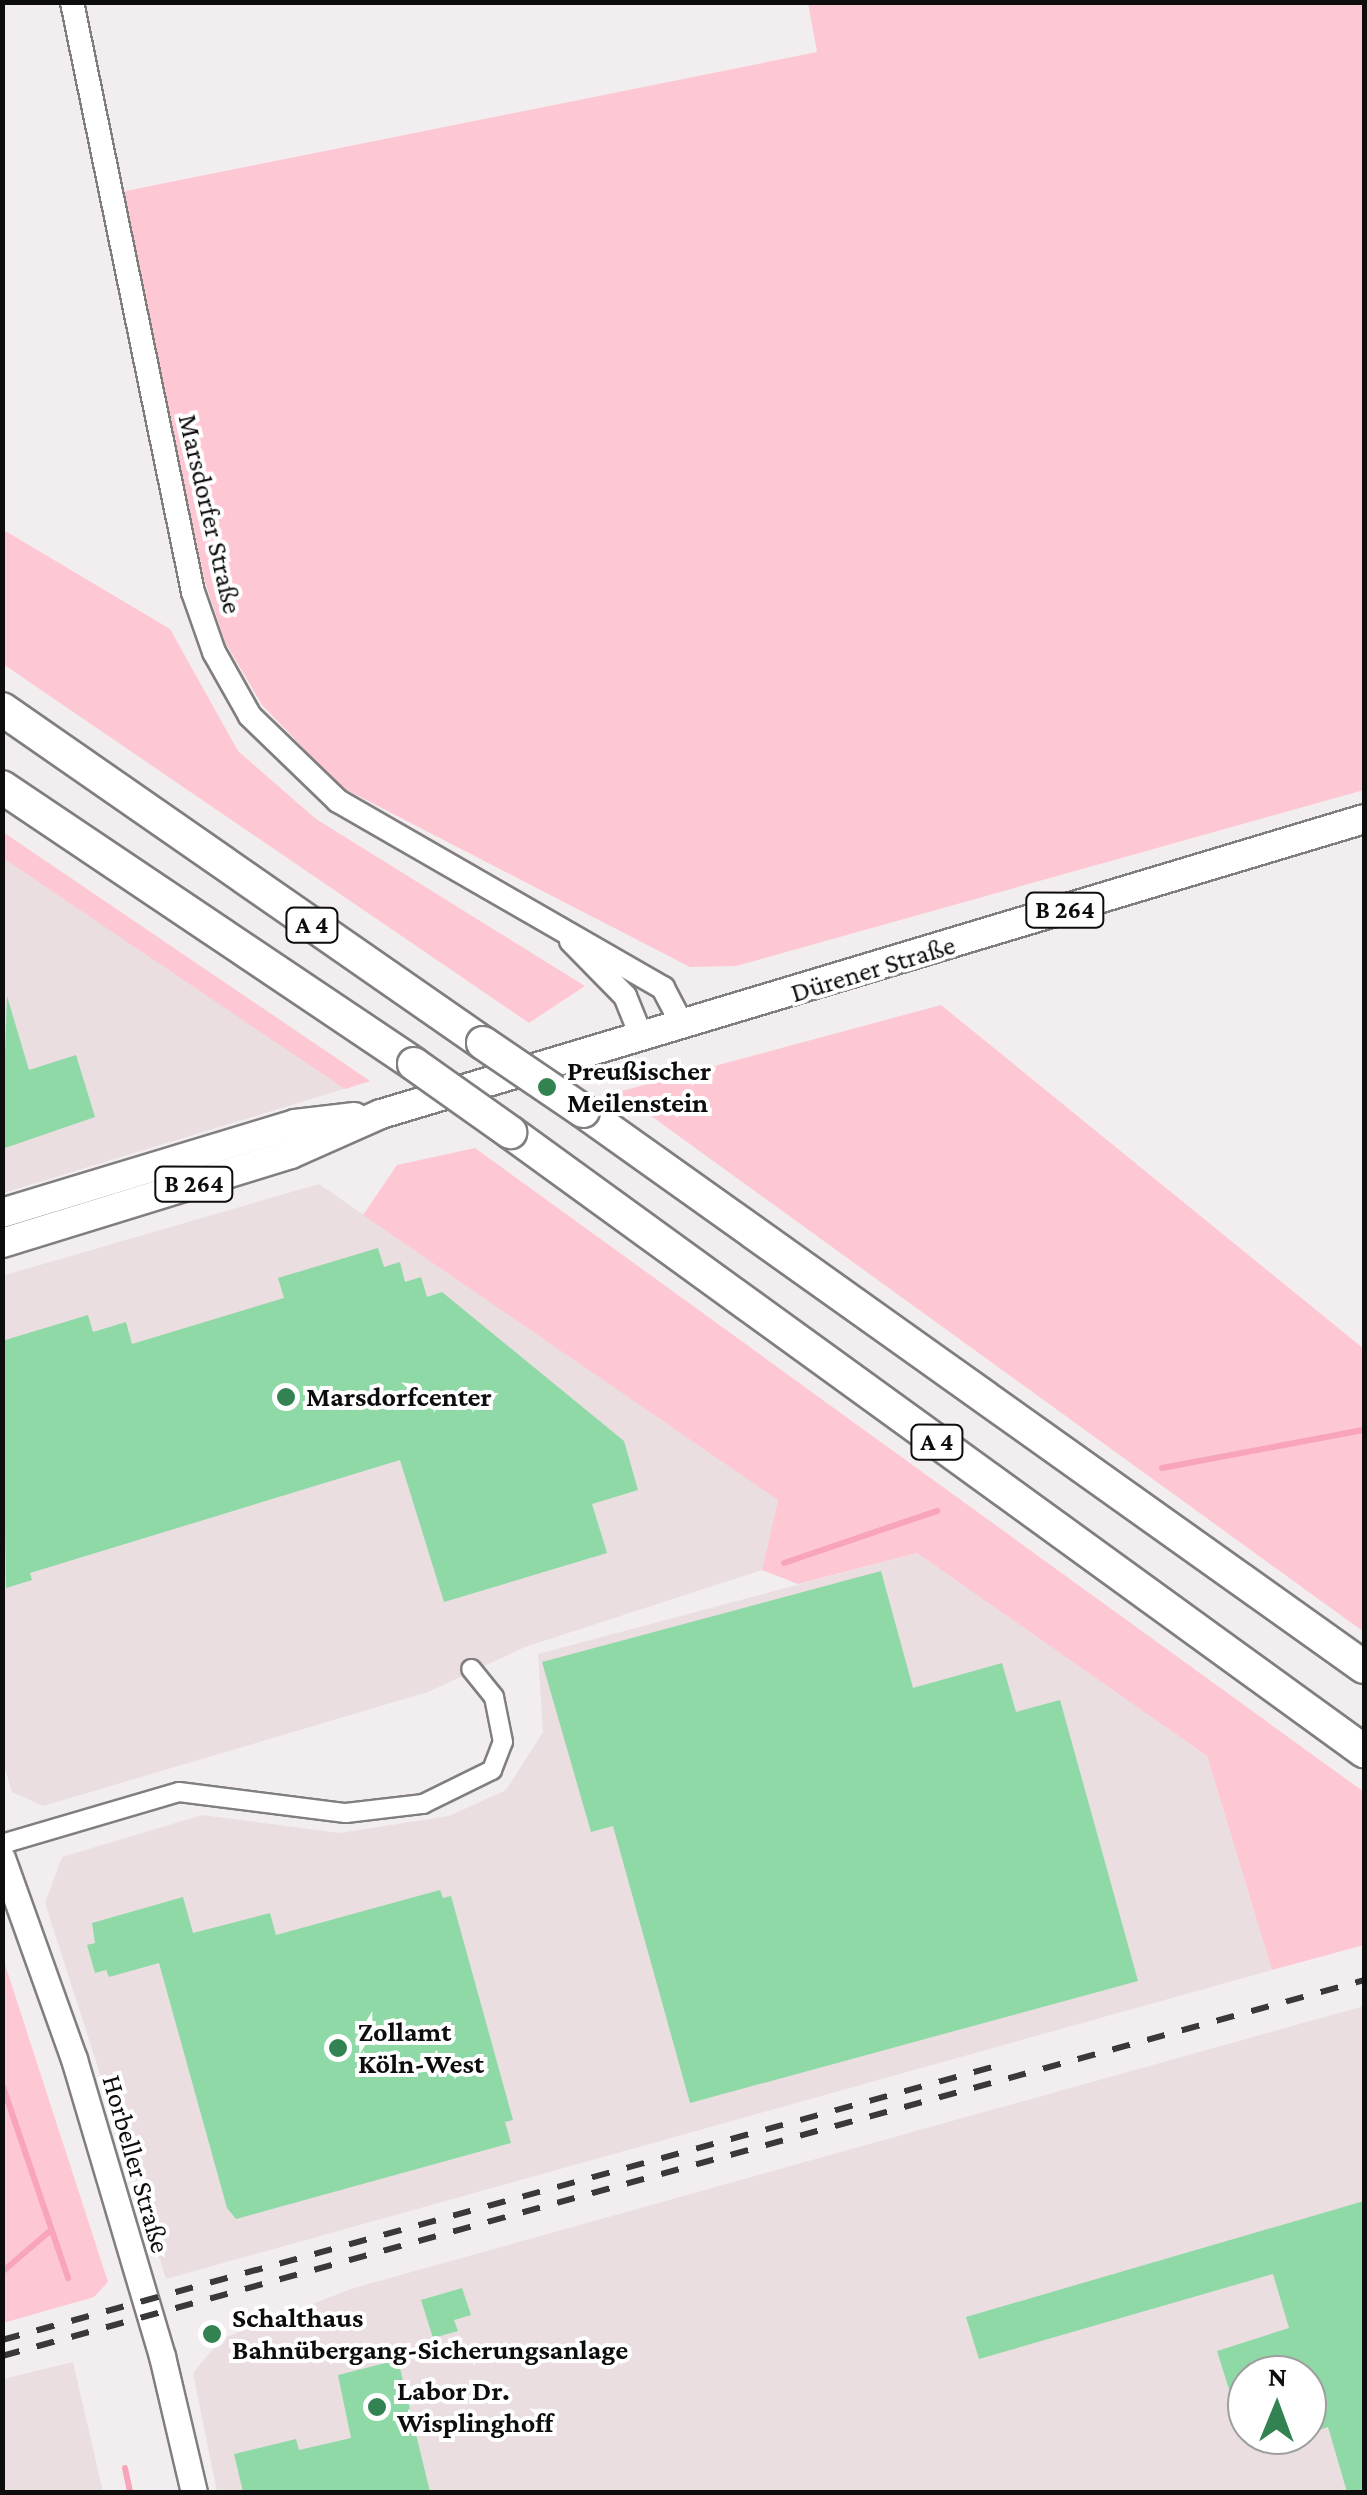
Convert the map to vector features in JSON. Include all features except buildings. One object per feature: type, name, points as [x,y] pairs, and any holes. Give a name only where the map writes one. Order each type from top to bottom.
[{"type":"highway","name":"A 4","points":[[2,709],[583,1111],[1364,1666]]},
{"type":"highway","name":"A 4","points":[[2,787],[414,1064],[1364,1751]]},
{"type":"main road","name":"Dürener Straße","points":[[2,1244],[291,1154],[382,1114],[1364,820]]},
{"type":"main road","name":"Dürener Straße","points":[[2,1213],[295,1124],[382,1114]]},
{"type":"main road","name":"Horbeller Straße","points":[[2,1858],[78,2074],[170,2386],[194,2492]]},
{"type":"street","name":"Marsdorfer Straße","points":[[72,2],[194,592],[214,652],[250,716],[338,802],[663,988],[683,1026]]},
{"type":"street","name":"Marsdorfer Straße","points":[[562,931],[625,996],[642,1038]]},
{"type":"street","points":[[2,1844],[179,1792],[346,1812],[423,1804],[492,1770],[503,1742],[494,1697],[471,1670]]},
{"type":"shaded area","points":[[808,3],[1364,3],[1364,790],[736,966],[690,967],[341,787],[262,705],[225,642],[205,582],[121,192],[817,52]]},
{"type":"shaded area","points":[[2,529],[170,629],[238,751],[316,819],[585,986],[529,1023],[3,664]]},
{"type":"shaded area","points":[[2,832],[370,1081],[3,1193]]},
{"type":"shaded area","points":[[2,832],[370,1081],[345,1089],[3,858]]},
{"type":"shaded area","points":[[941,1005],[1364,1349],[1364,1632],[618,1092]]},
{"type":"shaded area","points":[[475,1148],[1364,1792],[1364,1945],[1272,1970],[1207,1756],[917,1553],[798,1584],[762,1570],[778,1500],[363,1215],[397,1165]]},
{"type":"shaded area","points":[[319,1184],[778,1500],[762,1570],[525,1647],[428,1692],[43,1806],[12,1792],[3,1762],[2,1276]]},
{"type":"shaded area","points":[[917,1553],[1207,1756],[1272,1970],[166,2279],[45,1903],[62,1857],[202,1815],[340,1833],[449,1816],[506,1790],[543,1732],[538,1654]]},
{"type":"shaded area","points":[[2,1955],[108,2282],[94,2297],[3,2323]]},
{"type":"shaded area","points":[[1364,2006],[1364,2492],[217,2492],[193,2373],[221,2339],[354,2288]]},
{"type":"shaded area","points":[[73,2362],[103,2492],[3,2492],[3,2379]]},
{"type":"waterway","points":[[1162,1468],[1364,1430]]},
{"type":"waterway","points":[[784,1563],[937,1511]]},
{"type":"waterway","points":[[2,2084],[68,2278]]},
{"type":"waterway","points":[[2,2272],[51,2230]]},
{"type":"waterway","points":[[125,2468],[130,2492]]},
{"type":"railway","points":[[2,2356],[1364,1980]]},
{"type":"railway","points":[[2,2340],[1003,2064]]},
{"type":"place","name":"Preußischer Meilenstein","points":[[547,1087]]},
{"type":"place","name":"Marsdorfcenter","points":[[286,1397]]},
{"type":"place","name":"Zollamt Köln-West","points":[[338,2048]]},
{"type":"place","name":"Schalthaus Bahnübergang-Sicherungsanlage","points":[[212,2334]]},
{"type":"place","name":"Labor Dr. Wisplinghoff","points":[[377,2407]]}]
